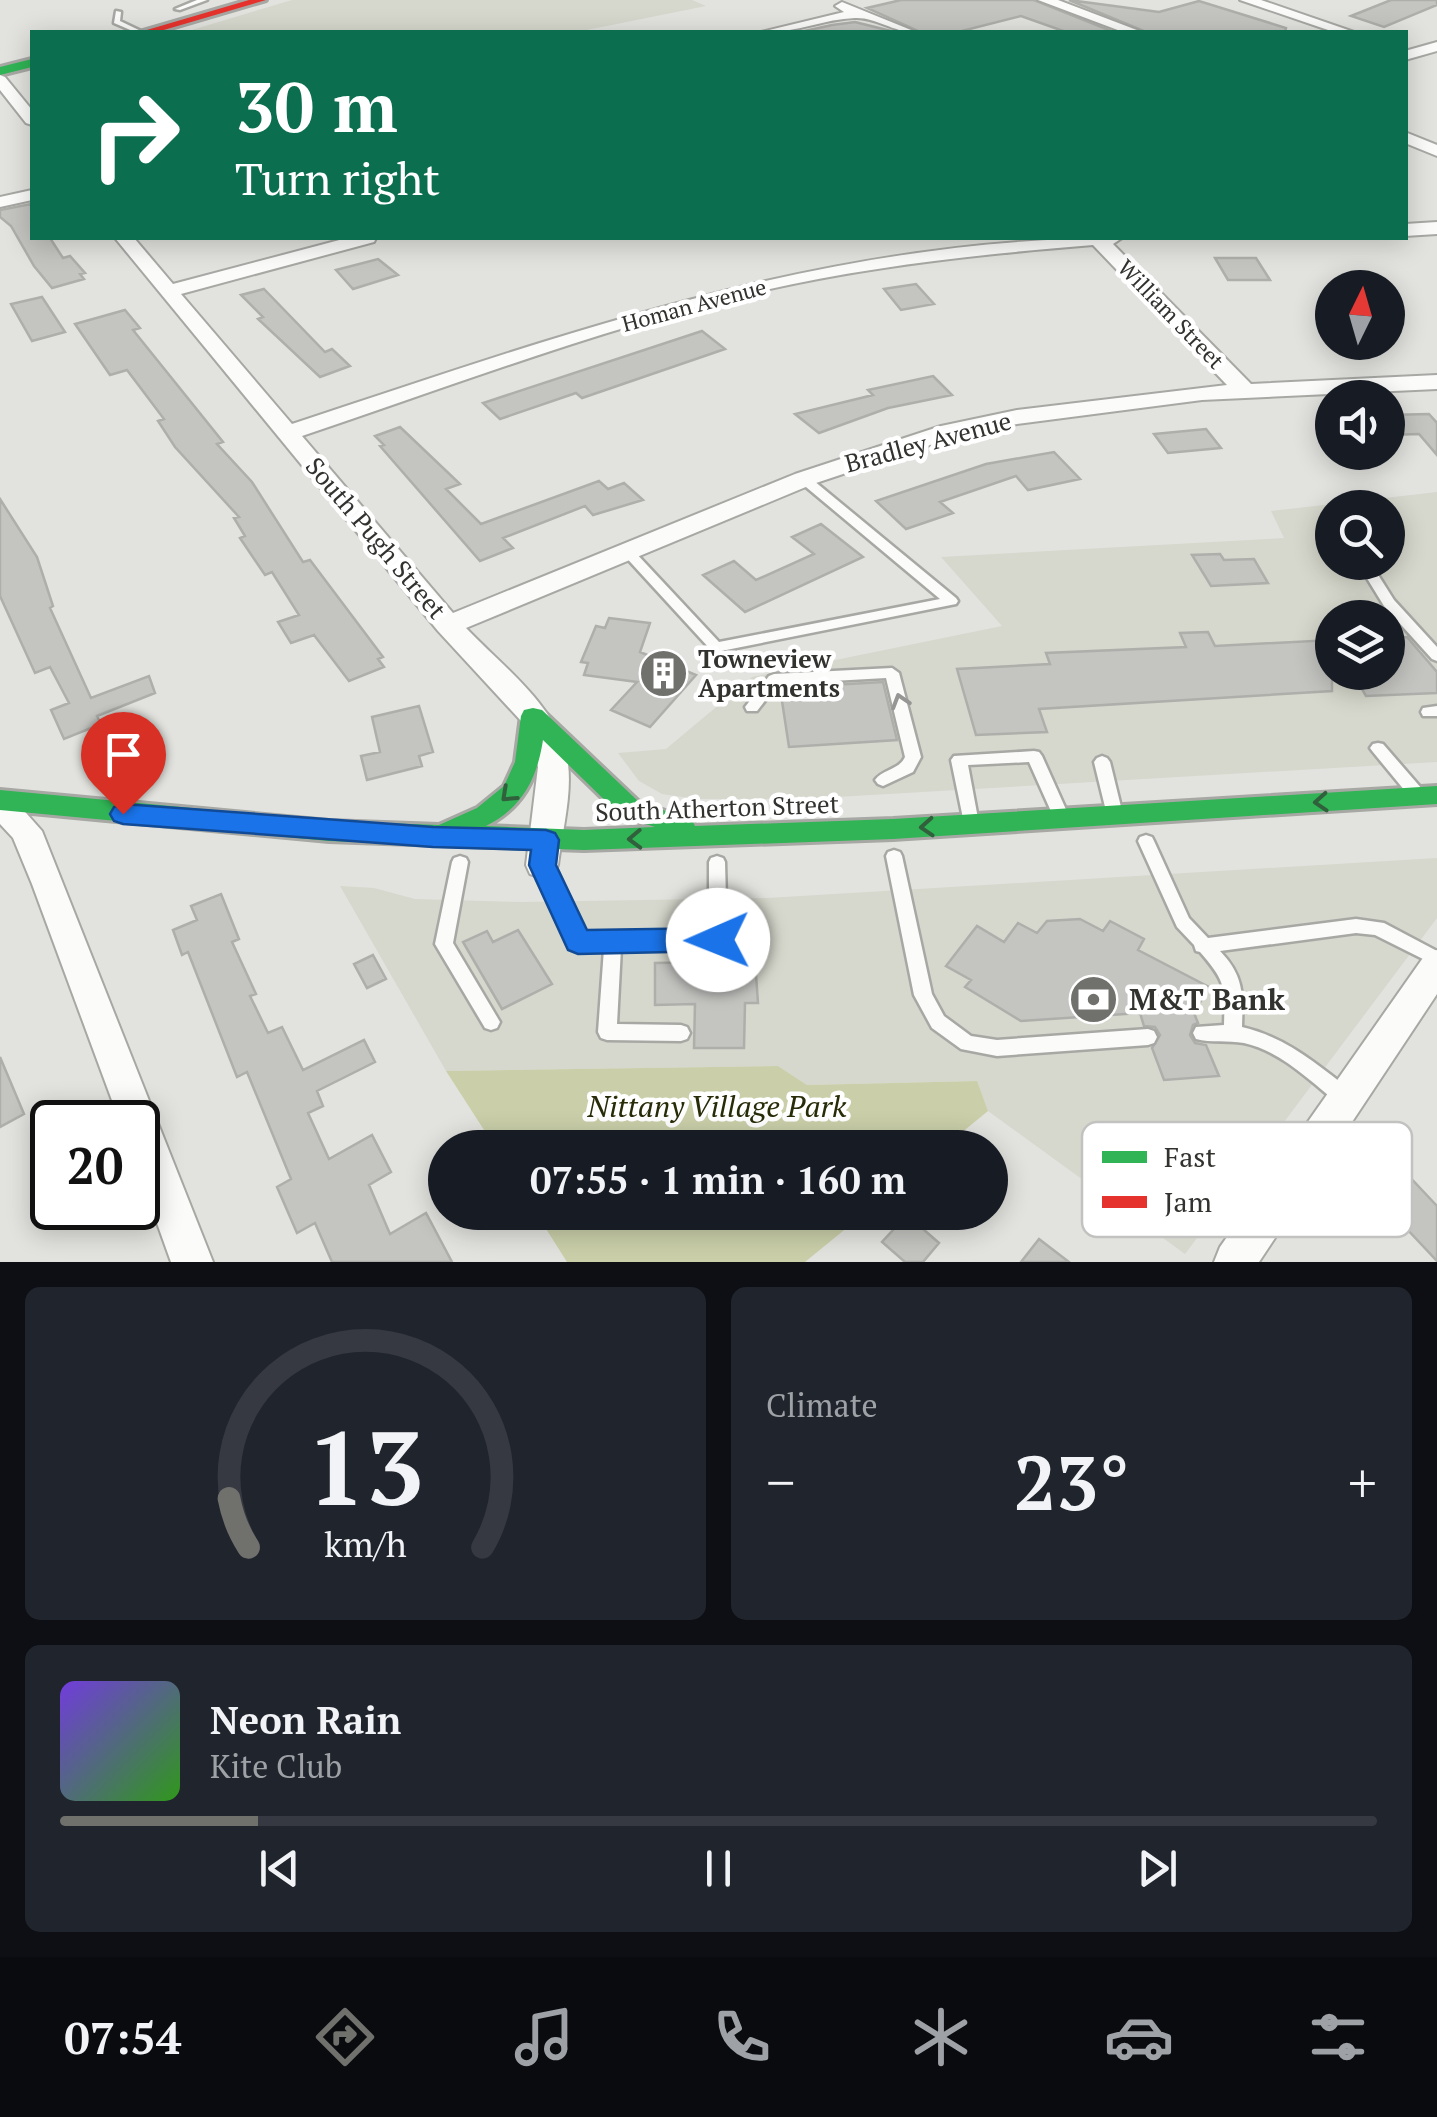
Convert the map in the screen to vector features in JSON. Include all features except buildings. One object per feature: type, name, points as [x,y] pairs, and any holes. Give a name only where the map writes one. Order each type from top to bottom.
[{"type":"main road","points":[[150,30],[261,0]]},
{"type":"main road","points":[[0,72],[30,64]]},
{"type":"main road","points":[[534,716],[630,810],[671,825],[732,836]]},
{"type":"main road","points":[[433,837],[468,825],[502,803],[522,782],[530,762],[534,716]]},
{"type":"main road","name":"South Atherton Street","points":[[0,802],[159,818],[433,837],[544,859],[732,836],[1428,796]]},
{"type":"street","points":[[826,0],[904,30]]},
{"type":"street","points":[[1044,0],[1129,30]]},
{"type":"street","points":[[1247,0],[1342,30]]},
{"type":"street","points":[[777,30],[858,13]]},
{"type":"street","points":[[1408,54],[1437,46]]},
{"type":"street","points":[[0,80],[30,118]]},
{"type":"street","points":[[1408,138],[1437,151]]},
{"type":"street","points":[[0,202],[30,195]]},
{"type":"street","points":[[1408,230],[1437,228]]},
{"type":"street","name":"South Pugh Street","points":[[126,240],[448,626],[534,716],[548,744],[553,767],[544,859]]},
{"type":"street","points":[[169,291],[360,240]]},
{"type":"street","name":"Homan Avenue","points":[[290,433],[561,343],[743,290],[904,259],[1079,240]]},
{"type":"street","name":"William Street","points":[[1099,240],[1245,391]]},
{"type":"street","name":"Bradley Avenue","points":[[448,626],[804,479],[949,432],[1017,417],[1146,399],[1437,382]]},
{"type":"street","points":[[0,802],[24,830],[192,1262]]},
{"type":"street","points":[[1330,1122],[1437,962]]},
{"type":"street","points":[[1236,1262],[1253,1237]]},
{"type":"lane","points":[[178,9],[204,0]]},
{"type":"lane","points":[[118,12],[116,22],[138,30]]},
{"type":"lane","points":[[628,554],[716,648],[950,601],[804,479]]},
{"type":"lane","points":[[1374,580],[1389,604],[1437,656]]},
{"type":"lane","points":[[752,708],[774,679],[892,673],[914,757],[908,768],[883,780]]},
{"type":"lane","points":[[1378,748],[1428,796]]},
{"type":"lane","points":[[972,824],[959,760],[1034,756],[1062,819]]},
{"type":"lane","points":[[1102,762],[1114,815]]},
{"type":"lane","points":[[1146,841],[1168,896],[1202,946],[1226,969],[1234,990],[1233,1030]]},
{"type":"lane","points":[[895,856],[923,995],[938,1022],[967,1043],[997,1048],[1148,1036]]},
{"type":"lane","points":[[544,859],[578,942],[718,940],[716,862]]},
{"type":"lane","points":[[460,862],[444,944],[491,1022]]},
{"type":"lane","points":[[1202,946],[1356,926],[1378,928],[1437,962]]},
{"type":"lane","points":[[613,942],[607,1032],[681,1034]]},
{"type":"lane","points":[[1202,1033],[1233,1030],[1264,1038],[1346,1098]]},
{"type":"shaded area","points":[[292,0],[692,0],[706,6],[587,30],[192,30]]},
{"type":"shaded area","points":[[1437,492],[1437,762],[802,799],[696,799],[662,794],[639,781],[618,753],[666,749],[752,677],[1002,626],[941,557],[1284,538],[1271,511],[1315,506],[1315,580],[1405,580],[1405,496]]},
{"type":"shaded area","points":[[1437,858],[1437,918],[1284,1122],[1082,1122],[1082,1179],[988,1111],[976,1081],[807,1085],[778,1066],[446,1071],[340,886],[374,888],[415,899],[521,902],[767,898]]},
{"type":"shaded area","points":[[1162,1237],[1198,1237],[1185,1254]]},
{"type":"green space","name":"Nittany Village Park","points":[[778,1066],[807,1085],[977,1081],[988,1111],[965,1130],[484,1130],[446,1071]]},
{"type":"green space","points":[[547,1230],[844,1230],[805,1262],[567,1262]]},
{"type":"traffic: fast","points":[[0,71],[30,64]]},
{"type":"traffic: fast","points":[[533,716],[630,809],[683,827]]},
{"type":"traffic: fast","points":[[443,834],[486,815],[513,793],[528,762],[533,716]]},
{"type":"traffic: fast","points":[[0,800],[329,831],[584,840],[893,829],[1437,795]]},
{"type":"traffic: jam","points":[[153,30],[261,0]]},
{"type":"place","name":"Towneview Apartments","points":[[663,673]]},
{"type":"place","name":"M&T Bank","points":[[1094,1000]]},
{"type":"route","points":[[123,814],[433,837],[546,840],[542,865],[578,942],[718,940]]}]
